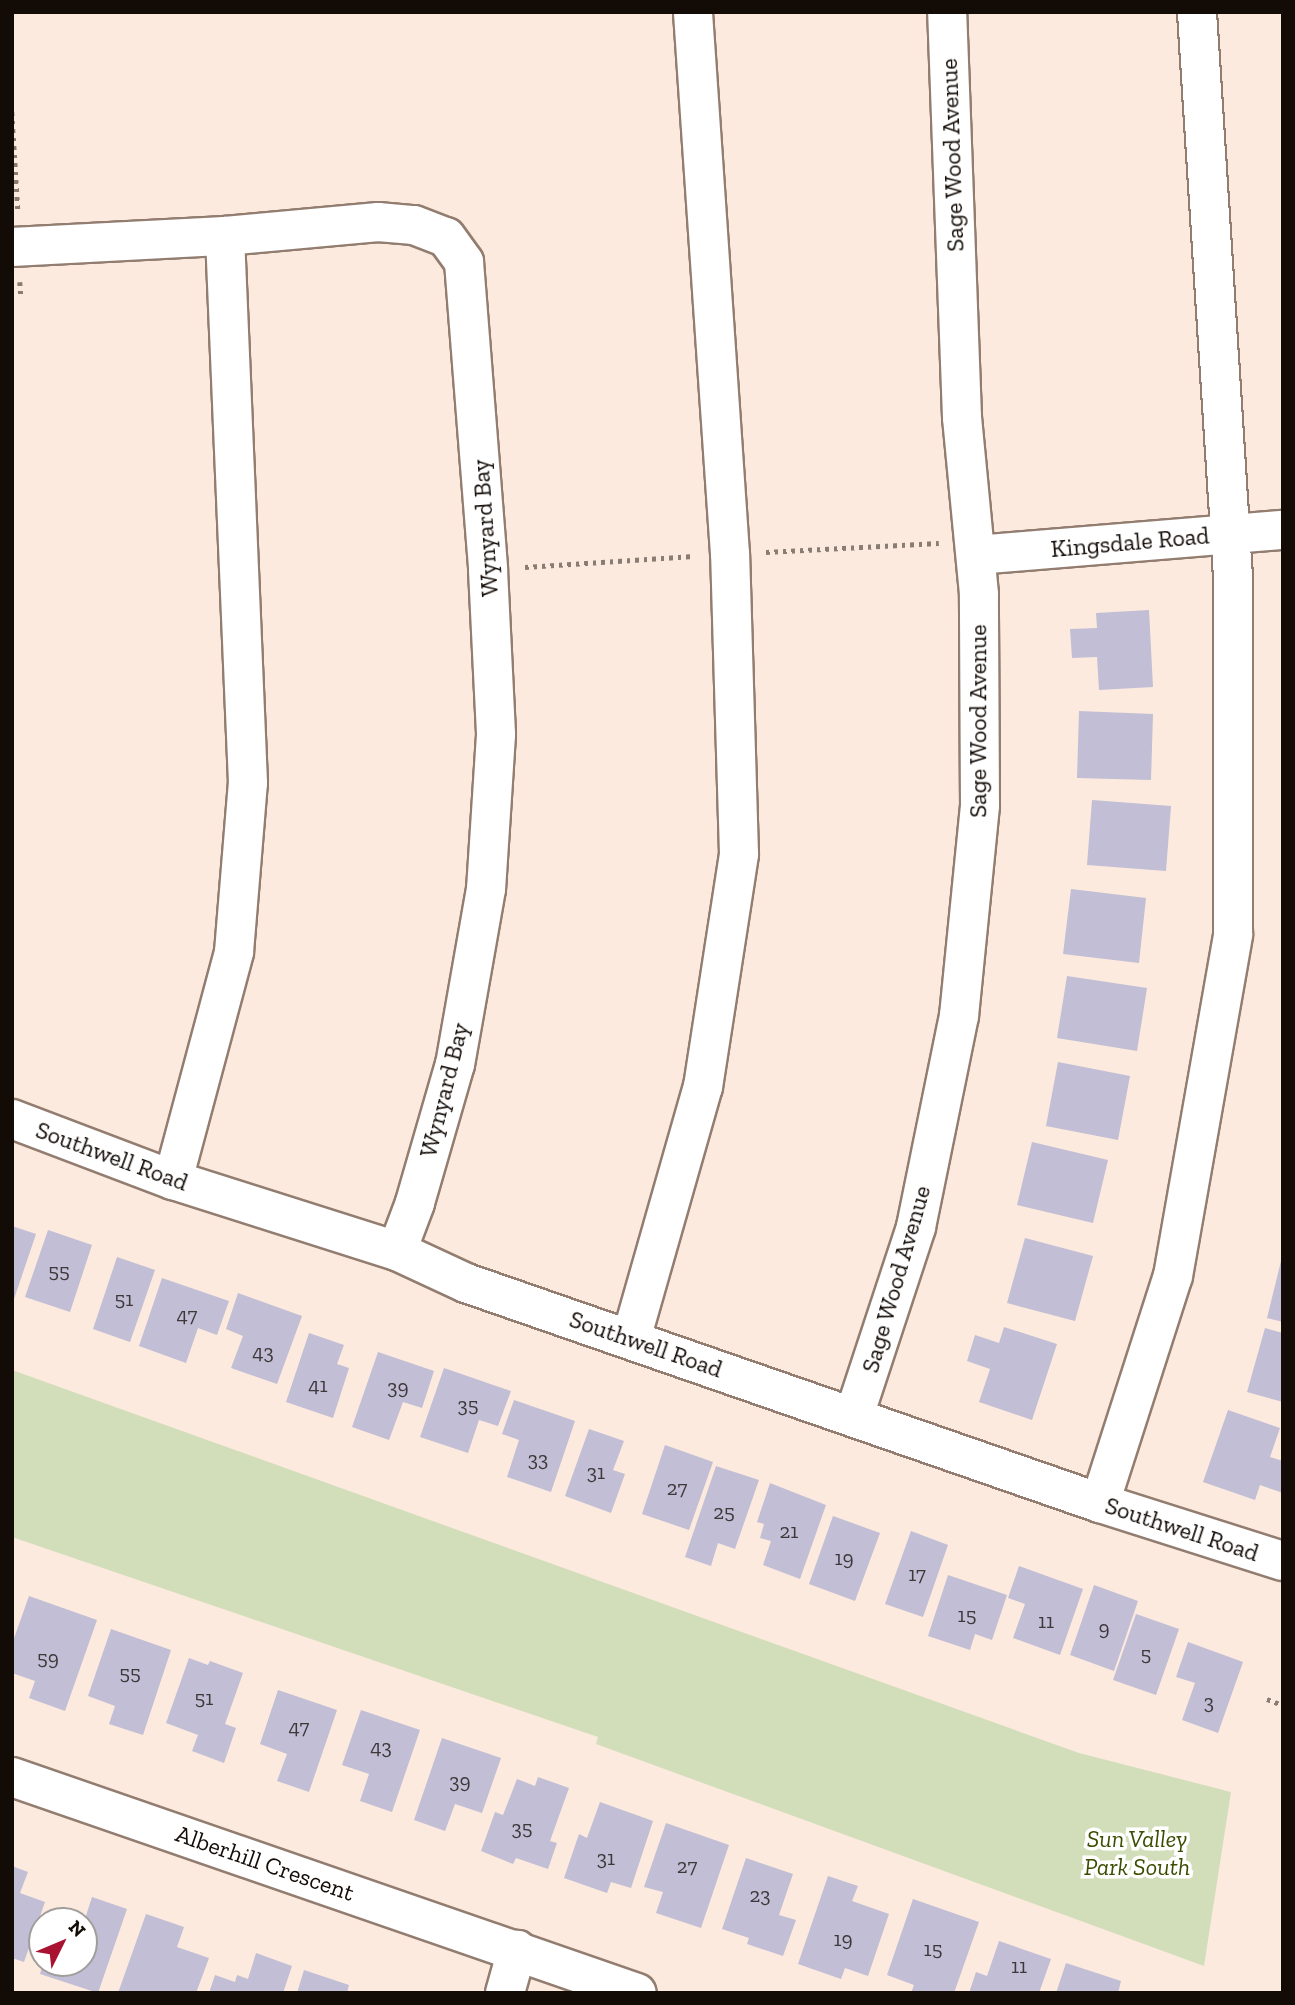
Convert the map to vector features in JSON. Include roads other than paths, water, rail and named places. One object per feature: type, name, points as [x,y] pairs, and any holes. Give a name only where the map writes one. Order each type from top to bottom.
[{"type":"street","points":[[631,1339],[703,1087],[739,854],[730,554],[693,12]]},
{"type":"street","name":"Sage Wood Avenue","points":[[854,1416],[916,1227],[959,1016],[980,805],[977,555],[962,417],[947,12]]},
{"type":"street","points":[[1100,1503],[1173,1276],[1233,934],[1233,577],[1198,12]]},
{"type":"street","name":"Wynyard Bay","points":[[16,247],[225,236],[378,222],[414,225],[446,237],[464,262],[487,556],[496,735],[486,889],[455,1064],[415,1203],[397,1251]]},
{"type":"street","points":[[173,1180],[234,952],[248,782],[225,236]]},
{"type":"street","name":"Kingsdale Road","points":[[977,555],[1283,530]]},
{"type":"street","name":"Southwell Road","points":[[12,1119],[173,1180],[397,1251],[466,1283],[1100,1503],[1283,1561]]},
{"type":"street","name":"Alberhill Crescent","points":[[12,1777],[637,1993]]},
{"type":"street","points":[[505,1993],[517,1950]]},
{"type":"park label","name":"Sun Valley Park South","points":[[1137,1853]]}]
